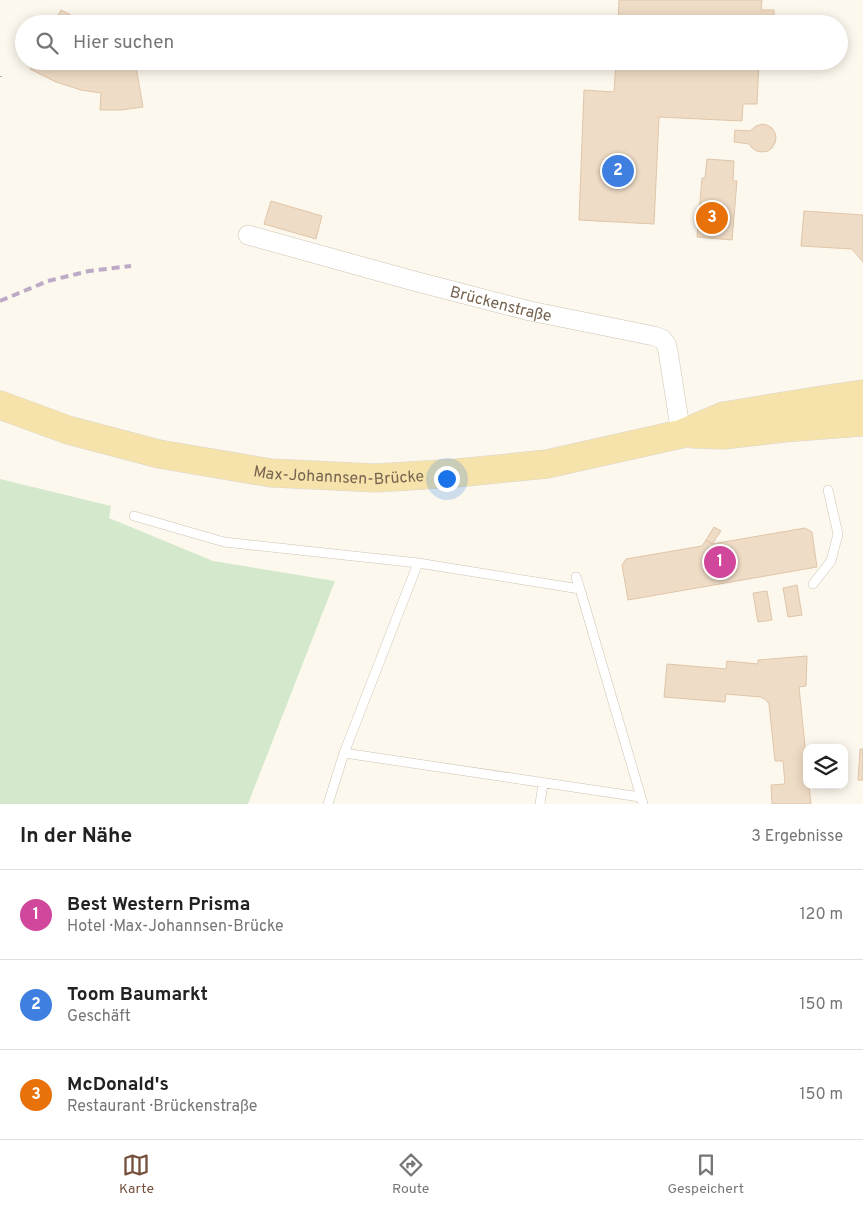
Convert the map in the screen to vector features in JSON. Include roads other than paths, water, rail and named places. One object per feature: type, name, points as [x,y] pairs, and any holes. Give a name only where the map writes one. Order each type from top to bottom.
[{"type":"main road","name":"Max-Johannsen-Brücke","points":[[0,405],[68,430],[159,454],[271,473],[376,478],[457,473],[547,464],[681,434],[724,416],[828,398],[863,394]]},
{"type":"main road","name":"Max-Johannsen-Brücke","points":[[681,434],[724,435],[863,422]]},
{"type":"street","name":"Brückenstraße","points":[[248,235],[414,282],[530,311],[662,339],[668,351],[681,434]]},
{"type":"lane","points":[[813,584],[831,561],[838,534],[828,490]]},
{"type":"lane","points":[[134,516],[224,542],[418,563],[580,589]]},
{"type":"lane","points":[[328,804],[344,753],[418,563]]},
{"type":"lane","points":[[344,753],[544,783],[642,800],[576,577]]},
{"type":"lane","points":[[540,804],[544,783]]},
{"type":"railway","points":[[0,301],[48,281],[89,271],[131,266]]},
{"type":"place","name":"Toom Baumarkt","points":[[618,171]]},
{"type":"place","name":"McDonald's","points":[[712,218]]},
{"type":"place","name":"Best Western Prisma","points":[[720,562]]}]
